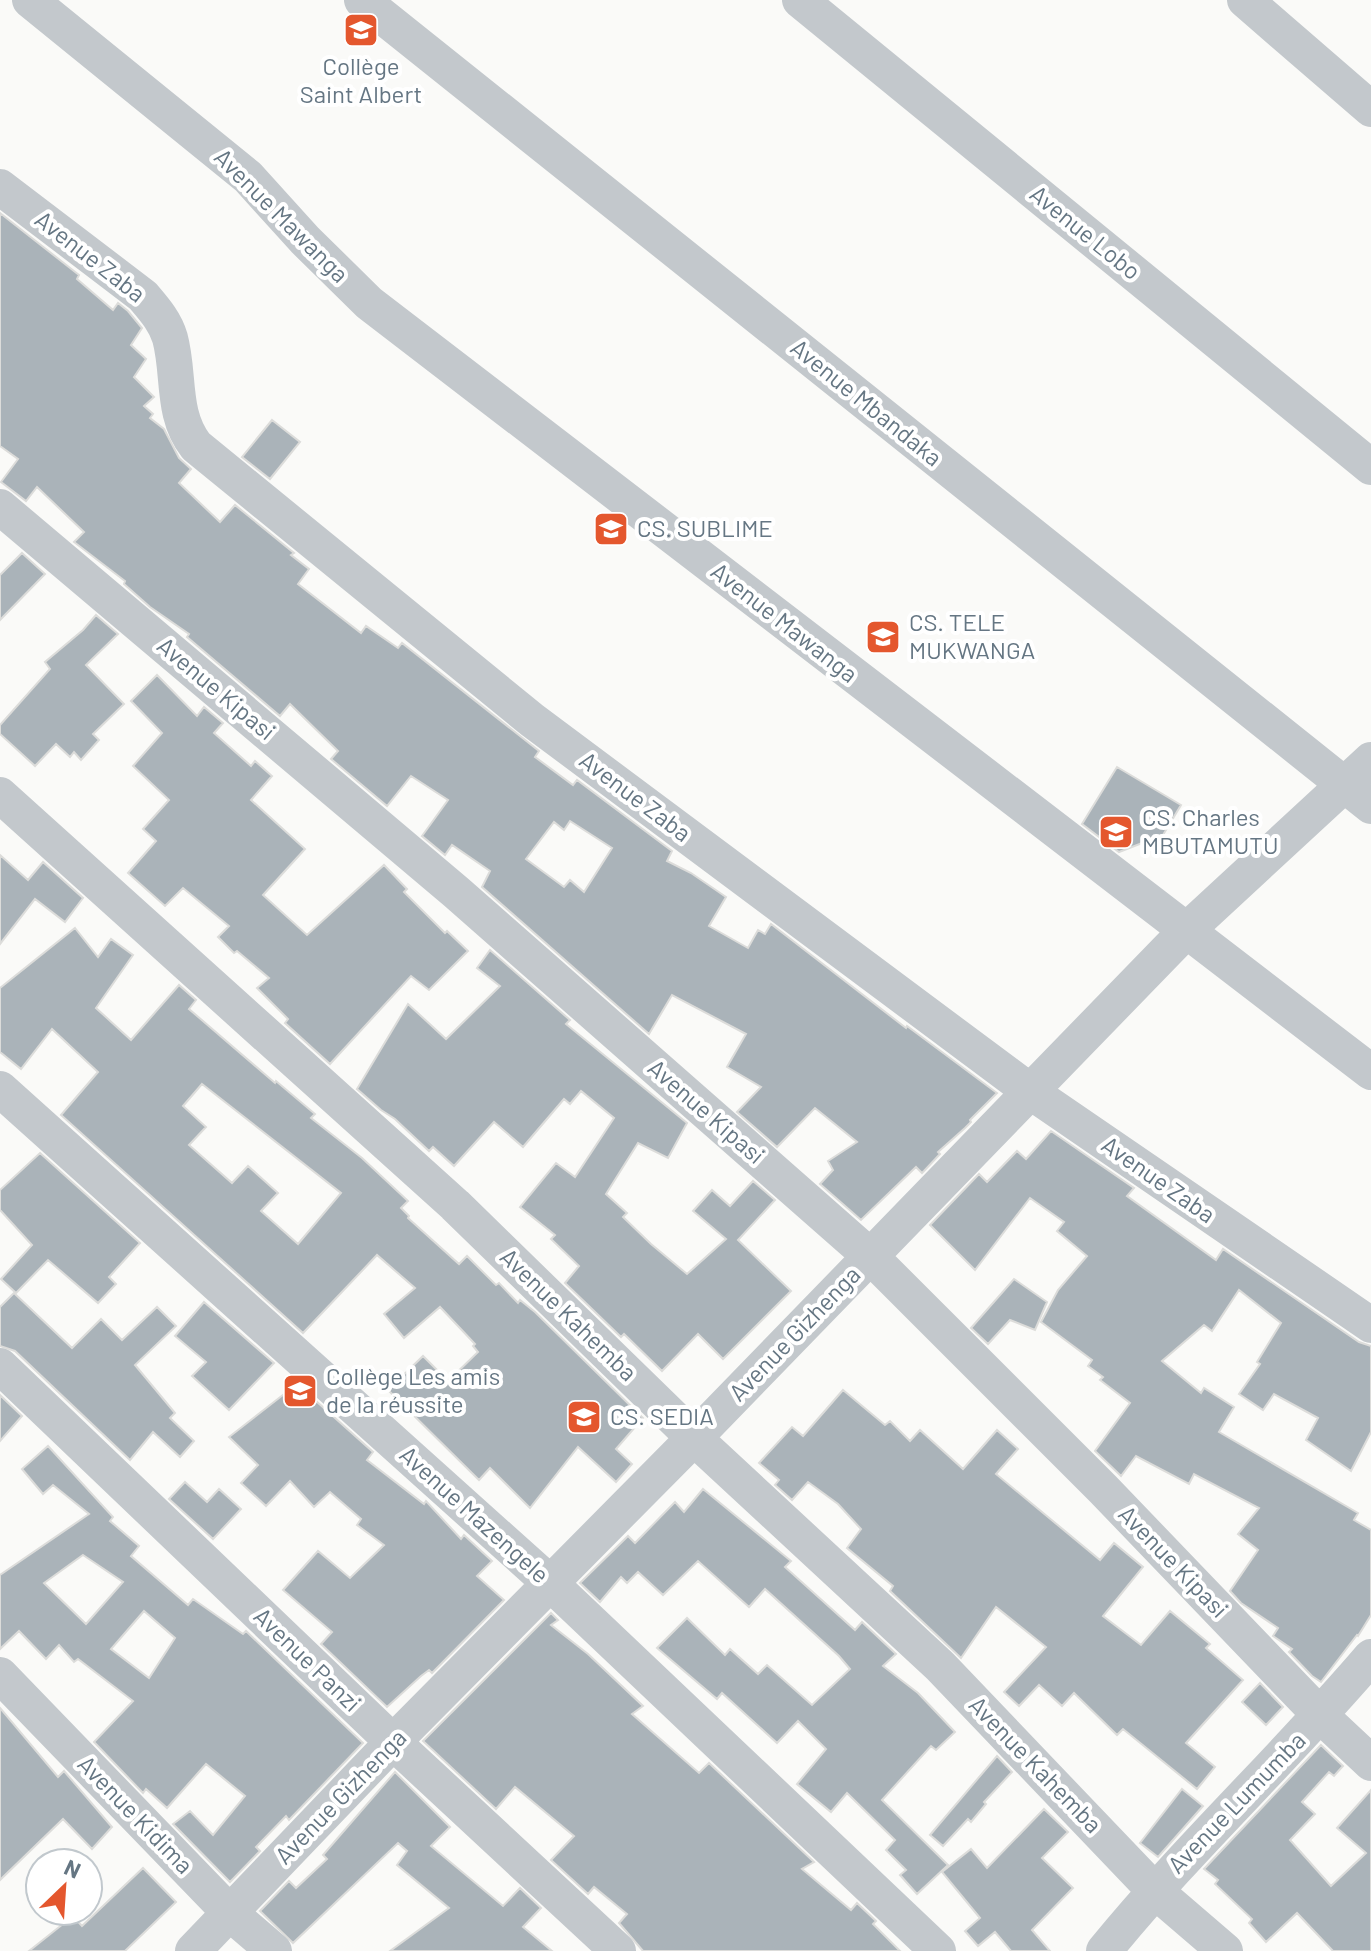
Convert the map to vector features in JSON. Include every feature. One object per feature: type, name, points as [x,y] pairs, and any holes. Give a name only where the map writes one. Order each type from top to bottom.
[{"type":"street","name":"Avenue Mawanga","points":[[30,0],[248,177],[305,240],[369,303],[1371,1072]]},
{"type":"street","name":"Avenue Mbandaka","points":[[362,0],[1358,796]]},
{"type":"street","name":"Avenue Lobo","points":[[800,0],[1371,467]]},
{"type":"street","points":[[1245,0],[1371,109]]},
{"type":"street","name":"Avenue Zaba","points":[[0,187],[143,296],[160,316],[170,339],[180,420],[196,446],[532,720],[1031,1092],[1371,1325]]},
{"type":"street","name":"Avenue Kipasi","points":[[0,507],[456,892],[870,1256],[1103,1489],[1321,1716],[1371,1763]]},
{"type":"street","name":"Avenue Gizhenga","points":[[193,1951],[393,1742],[694,1438],[1186,931],[1358,796],[1371,760]]},
{"type":"street","name":"Avenue Kahemba","points":[[0,795],[455,1205],[694,1438],[940,1666],[1154,1890],[1225,1951]]},
{"type":"street","name":"Avenue Mazengele","points":[[0,1089],[550,1583],[938,1951]]},
{"type":"street","name":"Avenue Panzi","points":[[0,1366],[393,1742],[618,1951]]},
{"type":"street","name":"Avenue Lumumba","points":[[1104,1951],[1154,1890],[1321,1716],[1371,1657]]},
{"type":"street","name":"Avenue Kidima","points":[[0,1675],[231,1914],[274,1951]]},
{"type":"building","points":[[0,213],[79,275],[77,279],[113,310],[118,303],[128,311],[142,328],[131,345],[146,359],[134,377],[154,397],[144,406],[153,414],[150,418],[164,429],[179,458],[191,469],[179,483],[220,522],[235,505],[309,569],[298,584],[361,633],[366,626],[398,648],[402,643],[539,751],[535,757],[573,785],[577,780],[672,851],[667,861],[726,897],[709,926],[748,948],[758,930],[765,934],[771,924],[906,1028],[997,1093],[938,1152],[940,1154],[922,1173],[916,1167],[861,1220],[820,1184],[833,1170],[828,1161],[857,1142],[815,1108],[777,1147],[737,1112],[761,1087],[727,1067],[746,1034],[672,995],[649,1034],[482,887],[490,871],[452,845],[445,855],[422,836],[448,800],[411,776],[387,806],[331,759],[338,751],[290,704],[280,716],[187,637],[189,634],[150,607],[124,584],[125,581],[74,542],[84,532],[37,487],[26,501],[1,482],[18,459],[0,446]],"holes":[[[570,821],[612,848],[584,892],[570,880],[564,887],[526,859],[554,822],[564,830]]]},
{"type":"building","points":[[272,420],[300,442],[270,479],[242,457]]},
{"type":"building","points":[[22,553],[45,574],[0,620],[0,575]]},
{"type":"building","points":[[96,615],[118,634],[86,665],[124,704],[93,734],[99,740],[81,760],[74,752],[70,757],[56,744],[35,766],[0,734],[0,725],[50,669],[45,662]]},
{"type":"building","points":[[157,675],[197,716],[204,707],[223,723],[214,733],[251,766],[255,761],[272,776],[251,800],[305,849],[263,895],[307,935],[384,865],[407,889],[404,892],[468,951],[429,990],[411,976],[330,1064],[285,1023],[288,1019],[257,988],[269,978],[237,951],[234,953],[218,937],[229,926],[183,888],[165,906],[128,873],[156,841],[143,829],[169,800],[133,766],[162,733],[131,701]]},
{"type":"building","points":[[1117,767],[1181,805],[1163,835],[1119,852],[1082,824]]},
{"type":"building","points":[[0,855],[28,880],[43,862],[83,898],[65,922],[35,899],[0,944]]},
{"type":"building","points":[[75,928],[98,957],[111,939],[133,955],[96,1008],[131,1040],[179,985],[196,1000],[189,1009],[315,1114],[311,1118],[362,1158],[408,1201],[401,1208],[408,1218],[459,1264],[467,1256],[496,1285],[499,1283],[518,1303],[520,1300],[535,1312],[643,1418],[616,1449],[632,1464],[616,1482],[578,1447],[530,1508],[490,1468],[479,1480],[388,1390],[423,1356],[448,1381],[478,1352],[473,1346],[475,1344],[440,1307],[404,1338],[384,1314],[415,1288],[377,1255],[303,1333],[61,1115],[98,1072],[52,1029],[21,1069],[0,1052],[0,988]],"holes":[[[202,1084],[341,1193],[298,1244],[261,1211],[278,1193],[248,1166],[232,1183],[189,1145],[206,1127],[183,1106]]]},
{"type":"building","points":[[490,950],[570,1020],[566,1024],[687,1123],[668,1158],[638,1143],[606,1194],[627,1213],[623,1217],[651,1244],[687,1274],[726,1239],[693,1211],[712,1190],[730,1206],[753,1181],[775,1200],[738,1240],[791,1291],[723,1359],[698,1334],[662,1371],[565,1283],[579,1266],[551,1239],[555,1235],[520,1207],[556,1163],[575,1177],[614,1118],[581,1091],[570,1104],[564,1099],[523,1147],[494,1122],[454,1166],[433,1147],[429,1151],[357,1089],[408,1004],[446,1039],[500,986],[477,968]]},
{"type":"building","points":[[1051,1131],[1134,1188],[1127,1196],[1216,1260],[1223,1249],[1359,1342],[1371,1346],[1371,1432],[1351,1471],[1306,1440],[1318,1418],[1274,1394],[1263,1410],[1239,1394],[1260,1364],[1257,1362],[1281,1323],[1239,1290],[1212,1331],[1204,1325],[1162,1361],[1201,1393],[1204,1388],[1234,1407],[1219,1432],[1358,1513],[1354,1520],[1371,1530],[1371,1615],[1321,1682],[1289,1652],[1292,1649],[1273,1636],[1278,1628],[1241,1603],[1230,1591],[1258,1550],[1238,1534],[1259,1508],[1194,1474],[1189,1484],[1136,1456],[1121,1476],[1095,1451],[1130,1403],[1100,1380],[1103,1377],[1088,1366],[1092,1360],[1041,1322],[1058,1290],[1087,1256],[1057,1231],[1064,1222],[1030,1198],[975,1270],[930,1225],[979,1174],[987,1182],[1017,1151],[1026,1159]]},
{"type":"building","points":[[40,1153],[140,1243],[109,1277],[116,1284],[98,1303],[48,1260],[16,1293],[1,1279],[32,1245],[0,1210],[0,1190]]},
{"type":"building","points":[[1014,1279],[1047,1302],[1035,1330],[1010,1320],[988,1344],[971,1328]]},
{"type":"building","points":[[14,1293],[72,1348],[101,1319],[122,1340],[157,1307],[176,1326],[135,1365],[175,1413],[170,1418],[194,1441],[180,1457],[153,1432],[130,1460],[15,1351],[0,1346],[0,1307]]},
{"type":"building","points":[[204,1302],[274,1363],[229,1410],[192,1376],[206,1362],[175,1336]]},
{"type":"building","points":[[297,1384],[373,1452],[367,1460],[424,1504],[426,1501],[461,1539],[464,1535],[492,1561],[477,1576],[504,1600],[432,1673],[429,1670],[421,1676],[387,1707],[321,1644],[332,1632],[283,1590],[318,1551],[350,1578],[384,1545],[357,1525],[361,1519],[330,1492],[314,1507],[290,1481],[266,1506],[241,1483],[258,1465],[229,1437]]},
{"type":"building","points":[[843,1390],[885,1425],[890,1421],[910,1441],[920,1430],[963,1469],[997,1430],[1018,1449],[996,1474],[1100,1560],[1114,1543],[1143,1567],[1103,1616],[1141,1645],[1170,1611],[1210,1644],[1206,1648],[1243,1680],[1186,1743],[1215,1767],[1197,1789],[1123,1729],[1117,1735],[1074,1693],[1062,1706],[1039,1685],[1019,1706],[1004,1692],[1046,1647],[996,1607],[961,1658],[890,1591],[893,1586],[847,1548],[861,1529],[838,1504],[808,1482],[792,1500],[775,1485],[779,1480],[759,1463],[792,1427],[803,1436]]},
{"type":"building","points":[[0,1395],[22,1416],[0,1441]]},
{"type":"building","points":[[48,1446],[113,1517],[110,1521],[139,1546],[131,1556],[188,1605],[193,1599],[243,1634],[246,1631],[363,1743],[289,1820],[286,1816],[256,1847],[260,1851],[230,1882],[173,1824],[190,1811],[213,1835],[245,1796],[206,1764],[167,1808],[146,1789],[143,1793],[94,1742],[133,1701],[78,1659],[74,1662],[59,1645],[46,1659],[19,1631],[0,1649],[0,1575],[89,1514],[53,1485],[43,1494],[22,1469]],"holes":[[[83,1555],[123,1582],[86,1624],[44,1583]],[[144,1611],[175,1638],[149,1678],[111,1649]]]},
{"type":"building","points":[[185,1482],[207,1502],[219,1489],[241,1509],[213,1539],[169,1499]]},
{"type":"building","points":[[703,1489],[791,1561],[785,1567],[855,1630],[862,1622],[896,1654],[883,1666],[918,1693],[955,1732],[936,1750],[931,1746],[882,1800],[948,1865],[917,1894],[900,1875],[906,1870],[886,1850],[895,1840],[847,1793],[831,1812],[797,1784],[826,1749],[798,1721],[777,1743],[722,1693],[717,1699],[657,1648],[687,1618],[725,1655],[730,1649],[758,1674],[767,1665],[812,1705],[850,1669],[839,1656],[765,1589],[749,1607],[698,1561],[663,1595],[638,1572],[627,1583],[621,1577],[600,1602],[580,1583],[628,1536],[635,1543],[675,1502],[684,1512]]},
{"type":"building","points":[[551,1613],[558,1620],[551,1625],[588,1654],[643,1706],[632,1714],[699,1773],[709,1763],[814,1862],[802,1869],[851,1910],[857,1903],[900,1951],[643,1951],[619,1923],[627,1914],[594,1887],[588,1894],[551,1860],[574,1836],[515,1787],[496,1809],[423,1741]]},
{"type":"building","points":[[1260,1683],[1283,1707],[1266,1725],[1242,1702]]},
{"type":"building","points":[[0,1708],[58,1777],[64,1771],[112,1827],[94,1847],[90,1847],[63,1819],[34,1847],[24,1847],[24,1857],[0,1880]]},
{"type":"building","points":[[1321,1745],[1343,1766],[1334,1776],[1329,1772],[1302,1802],[1315,1814],[1290,1840],[1331,1886],[1366,1853],[1337,1828],[1371,1790],[1371,1951],[1333,1951],[1297,1913],[1266,1942],[1249,1923],[1252,1919],[1215,1884],[1218,1880],[1204,1869]]},
{"type":"building","points":[[997,1756],[1012,1772],[984,1802],[986,1804],[971,1822],[968,1819],[943,1846],[930,1835]]},
{"type":"building","points":[[395,1772],[450,1827],[431,1846],[503,1906],[520,1888],[541,1908],[523,1927],[552,1951],[390,1951],[449,1908],[397,1865],[407,1851],[398,1843],[293,1943],[260,1911],[289,1881],[296,1888],[327,1859],[323,1855]]},
{"type":"building","points":[[1182,1789],[1203,1806],[1158,1857],[1140,1843]]},
{"type":"building","points":[[1044,1809],[1068,1832],[1042,1858],[1073,1888],[1032,1930],[1050,1951],[1011,1951],[995,1932],[978,1946],[965,1931],[980,1918],[942,1872],[971,1849],[987,1868]]},
{"type":"building","points":[[143,1868],[176,1902],[125,1951],[29,1951],[59,1927],[104,1927],[104,1905]]},
{"type":"place","name":"Collège Saint Albert","points":[[361,30]]},
{"type":"place","name":"CS. SUBLIME","points":[[611,529]]},
{"type":"place","name":"CS. TELE MUKWANGA","points":[[883,637]]},
{"type":"place","name":"CS. Charles MBUTAMUTU","points":[[1116,832]]},
{"type":"place","name":"Collège Les amis de la réussite","points":[[300,1391]]},
{"type":"place","name":"CS. SEDIA","points":[[584,1417]]}]
